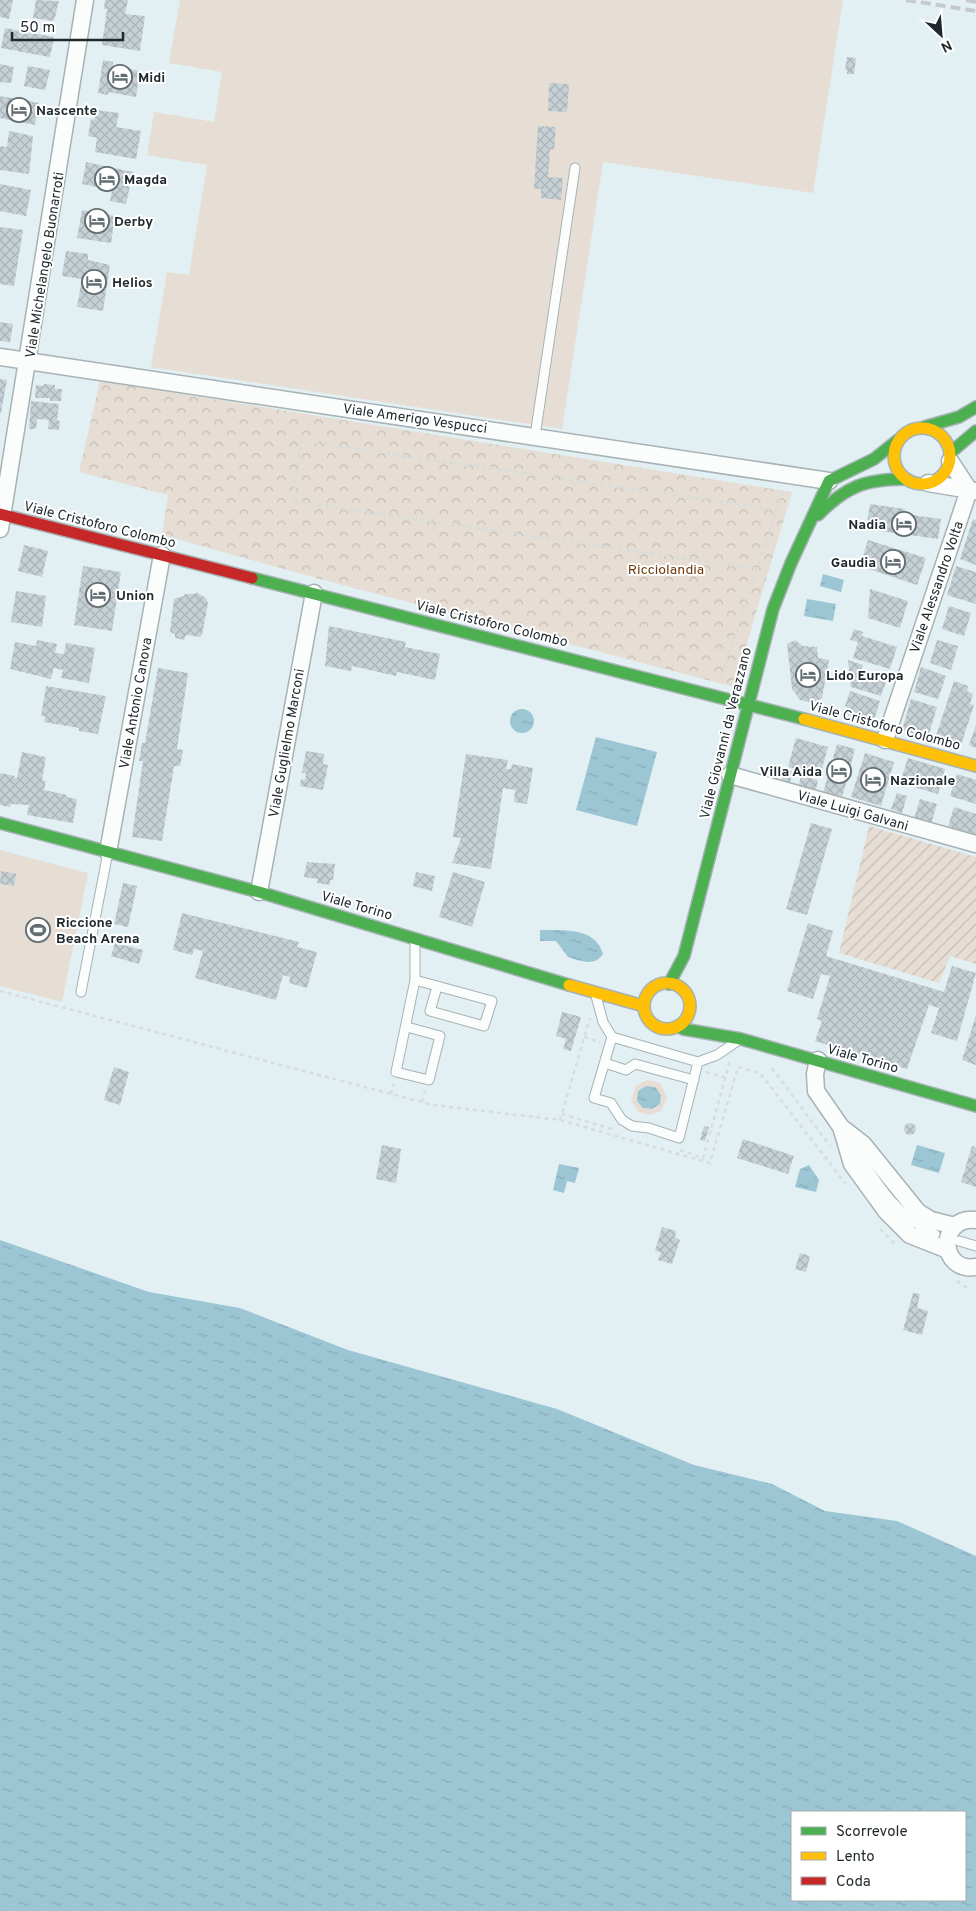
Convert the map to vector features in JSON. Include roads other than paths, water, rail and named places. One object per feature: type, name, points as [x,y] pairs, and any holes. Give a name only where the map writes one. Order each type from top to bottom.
[{"type":"street","name":"Viale Michelangelo Buonarroti","points":[[1,519],[85,0]]},
{"type":"street","name":"Viale Amerigo Vespucci","points":[[0,356],[829,481]]},
{"type":"street","points":[[829,481],[874,459],[910,430],[959,416],[976,407]]},
{"type":"street","points":[[924,427],[942,436],[950,457],[972,491]]},
{"type":"street","points":[[928,483],[942,476],[950,457],[976,431]]},
{"type":"street","points":[[898,440],[894,457],[899,473],[906,479],[913,482],[972,491]]},
{"type":"street","name":"Viale Giovanni da Verazzano","points":[[811,522],[827,506],[852,487],[870,480],[906,479]]},
{"type":"street","name":"Viale Giovanni da Verazzano","points":[[669,984],[684,956],[773,609],[791,563],[829,481]]},
{"type":"street","name":"Viale Alessandro Volta","points":[[884,740],[972,491]]},
{"type":"street","name":"Viale Cristoforo Colombo","points":[[1,519],[162,555],[314,593],[748,703],[976,766]]},
{"type":"street","name":"Viale Antonio Canova","points":[[108,852],[162,555]]},
{"type":"street","name":"Viale Guglielmo Marconi","points":[[259,892],[314,593]]},
{"type":"street","name":"Viale Luigi Galvani","points":[[730,775],[976,844]]},
{"type":"street","name":"Viale Torino","points":[[0,823],[259,892],[644,1006]]},
{"type":"street","name":"Viale Giovanni da Verazzano","points":[[684,956],[688,1000]]},
{"type":"street","points":[[669,984],[679,987],[688,1000],[685,1020],[678,1026],[668,1029],[653,1024],[646,1016],[644,1006],[647,995],[656,987],[669,984]]},
{"type":"street","name":"Viale Torino","points":[[595,993],[656,987]]},
{"type":"street","name":"Viale Torino","points":[[688,1000],[708,1019],[741,1039]]},
{"type":"street","name":"Viale Torino","points":[[678,1026],[683,1029],[741,1039],[976,1106]]},
{"type":"street","points":[[818,1060],[814,1074],[816,1091],[841,1127],[863,1144],[918,1212],[954,1239]]},
{"type":"street","points":[[841,1127],[852,1164],[886,1211],[910,1235],[954,1239]]},
{"type":"street","points":[[972,1274],[956,1263],[954,1239],[969,1220],[976,1220]]},
{"type":"lane","points":[[535,436],[576,168]]},
{"type":"lane","points":[[81,992],[108,852]]},
{"type":"lane","points":[[407,1027],[440,1036],[429,1080],[396,1072],[407,1027],[407,1010],[415,980],[415,938]]},
{"type":"lane","points":[[415,980],[437,986],[492,1001],[484,1026],[430,1011],[437,986]]},
{"type":"lane","points":[[595,993],[603,1022],[612,1037],[698,1062],[716,1055],[741,1039]]},
{"type":"lane","points":[[612,1037],[594,1098],[611,1104],[622,1120],[632,1126],[648,1128],[679,1138],[698,1062]]},
{"type":"lane","points":[[605,1063],[626,1070],[635,1064],[694,1080]]},
{"type":"lane","points":[[841,1127],[881,1189],[900,1211],[918,1226],[935,1234]]},
{"type":"lane","points":[[954,1239],[976,1246]]},
{"type":"water","points":[[823,574],[844,580],[841,592],[820,586]]},
{"type":"water","points":[[807,599],[836,604],[833,621],[804,616]]},
{"type":"water","points":[[522,709],[530,713],[534,721],[530,729],[522,733],[514,729],[510,721],[514,713]]},
{"type":"water","points":[[596,737],[657,752],[637,826],[576,810]]},
{"type":"water","points":[[540,930],[568,930],[586,935],[599,945],[603,954],[596,961],[592,962],[568,957],[556,941],[540,941]]},
{"type":"water","points":[[646,1086],[655,1087],[661,1095],[660,1104],[652,1109],[643,1108],[637,1101],[638,1091]]},
{"type":"water","points":[[917,1145],[945,1153],[939,1173],[911,1165]]},
{"type":"water","points":[[559,1164],[579,1168],[575,1183],[567,1181],[564,1193],[553,1190]]},
{"type":"water","points":[[809,1165],[819,1180],[816,1192],[795,1187],[800,1169]]},
{"type":"water","points":[[0,1240],[149,1292],[240,1308],[348,1350],[557,1409],[694,1465],[772,1484],[825,1511],[897,1521],[976,1556],[976,1911],[0,1911]]},
{"type":"railway","points":[[906,0],[976,11]]},
{"type":"railway","points":[[966,0],[976,2]]},
{"type":"place","name":"Midi","points":[[120,77]]},
{"type":"place","name":"Nascente","points":[[19,110]]},
{"type":"place","name":"Magda","points":[[107,179]]},
{"type":"place","name":"Derby","points":[[97,221]]},
{"type":"place","name":"Helios","points":[[94,282]]},
{"type":"place","name":"Nadia","points":[[904,524]]},
{"type":"place","name":"Gaudia","points":[[893,562]]},
{"type":"place","name":"Union","points":[[98,595]]},
{"type":"place","name":"Lido Europa","points":[[808,675]]},
{"type":"place","name":"Villa Aida","points":[[839,771]]},
{"type":"place","name":"Nazionale","points":[[873,780]]},
{"type":"place","name":"Riccione Beach Arena","points":[[38,930]]},
{"type":"park label","name":"Ricciolandia","points":[[666,569]]}]
